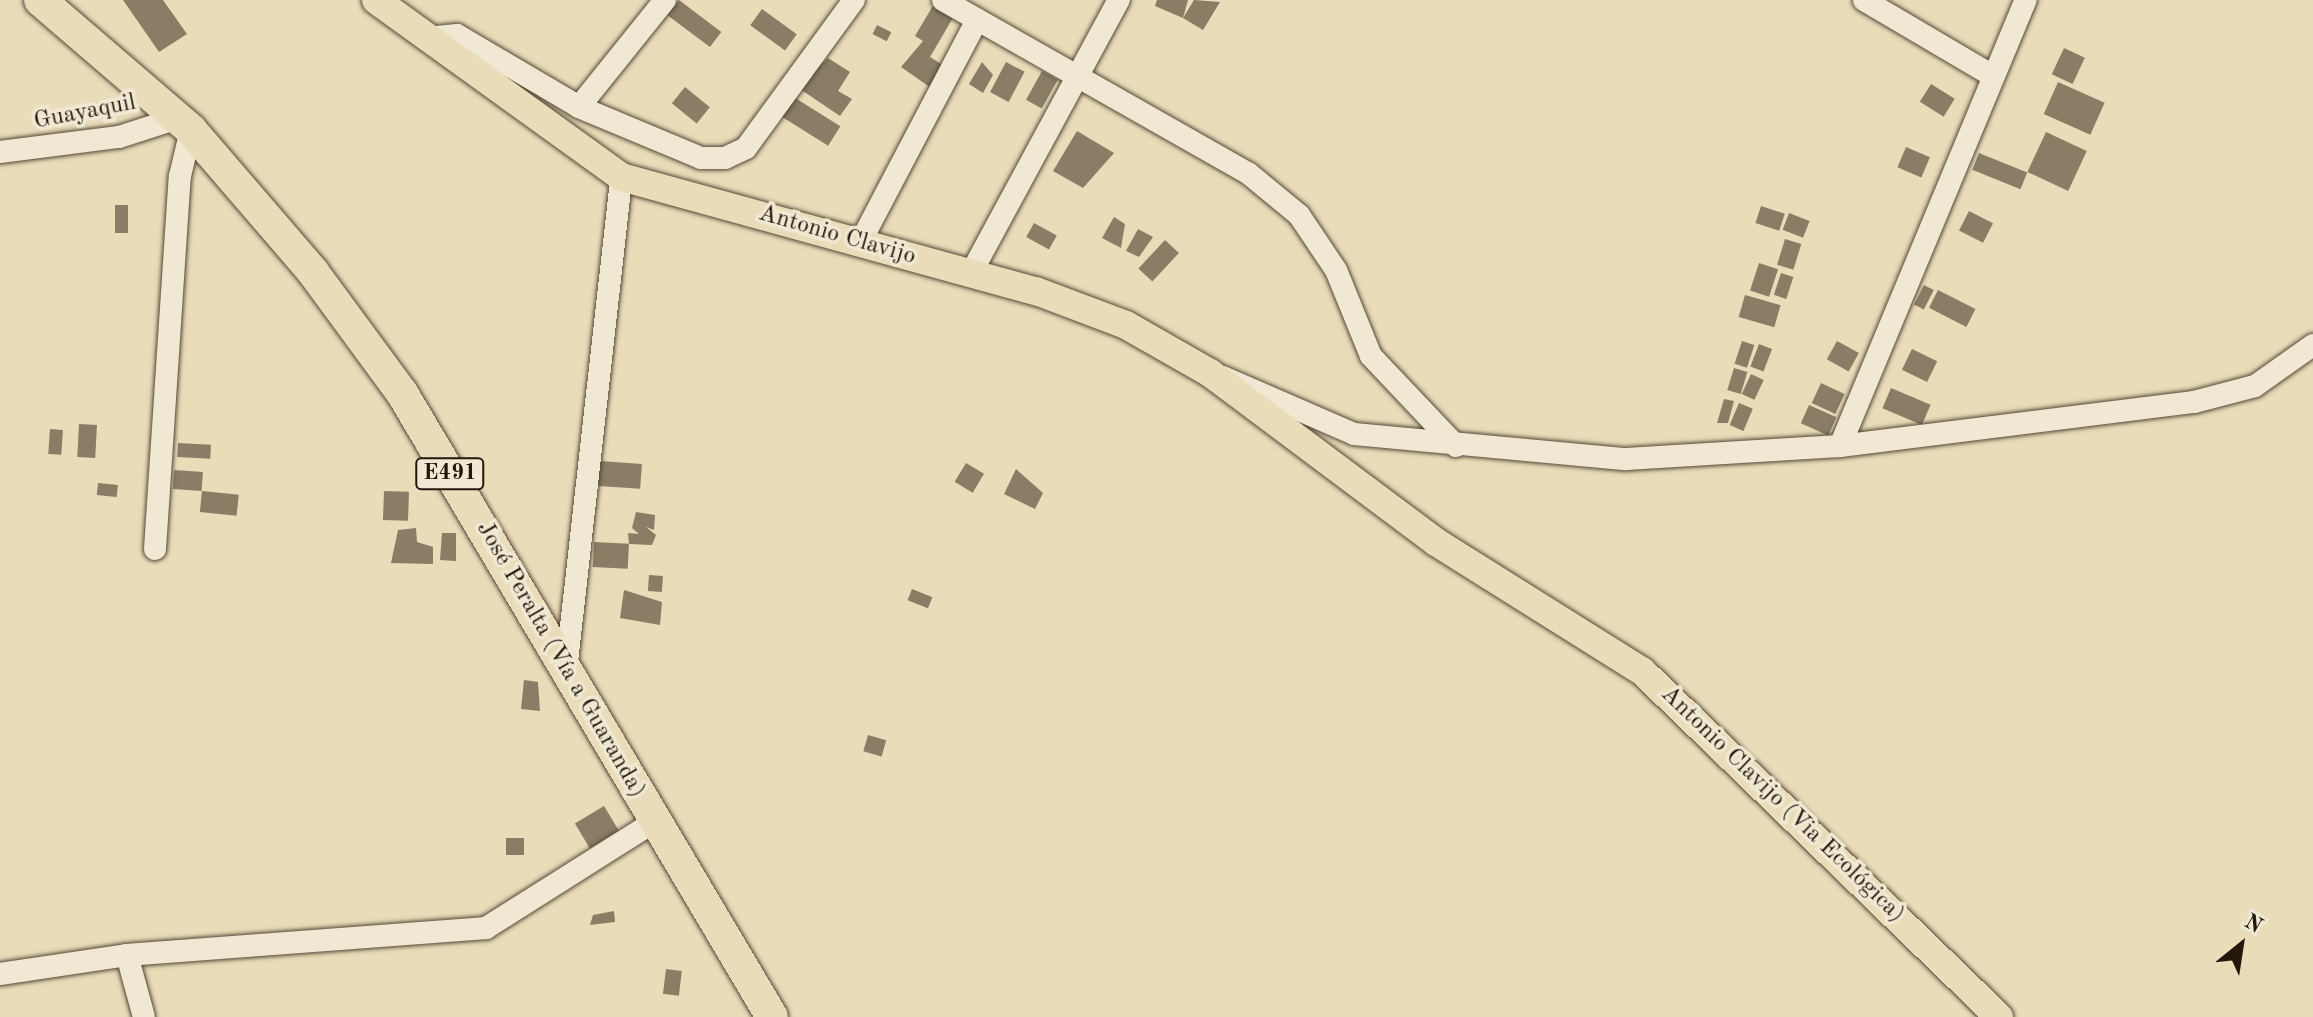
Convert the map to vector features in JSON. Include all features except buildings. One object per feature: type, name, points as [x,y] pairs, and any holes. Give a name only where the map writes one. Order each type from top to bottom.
[{"type":"highway","name":"José Peralta (Vía a Guaranda)","points":[[40,0],[184,124],[313,272],[402,393],[772,1017]]},
{"type":"main road","name":"Antonio Clavijo","points":[[376,0],[621,177],[861,241],[1126,325],[1210,373],[1308,453]]},
{"type":"main road","name":"Antonio Clavijo (Via Ecológica)","points":[[1308,453],[1642,671],[1999,1017]]},
{"type":"street","points":[[579,107],[665,0]]},
{"type":"street","points":[[427,38],[457,35],[579,107],[701,158],[725,158],[746,148],[854,0]]},
{"type":"street","points":[[970,275],[1119,0]]},
{"type":"street","points":[[1864,0],[1993,76]]},
{"type":"street","points":[[1840,446],[2026,0]]},
{"type":"street","points":[[861,241],[960,8],[1073,80],[1248,173],[1299,215],[1336,270],[1371,356],[1456,446]]},
{"type":"street","name":"Guayaquil","points":[[0,152],[119,137],[184,124]]},
{"type":"street","points":[[155,549],[184,124]]},
{"type":"street","points":[[566,671],[621,177]]},
{"type":"street","points":[[1210,373],[1264,390],[1343,431],[1456,446],[1626,459],[1840,446],[2194,402],[2255,386],[2313,345]]},
{"type":"street","points":[[0,974],[127,955],[486,928],[655,821]]},
{"type":"street","points":[[127,955],[144,1017]]}]
